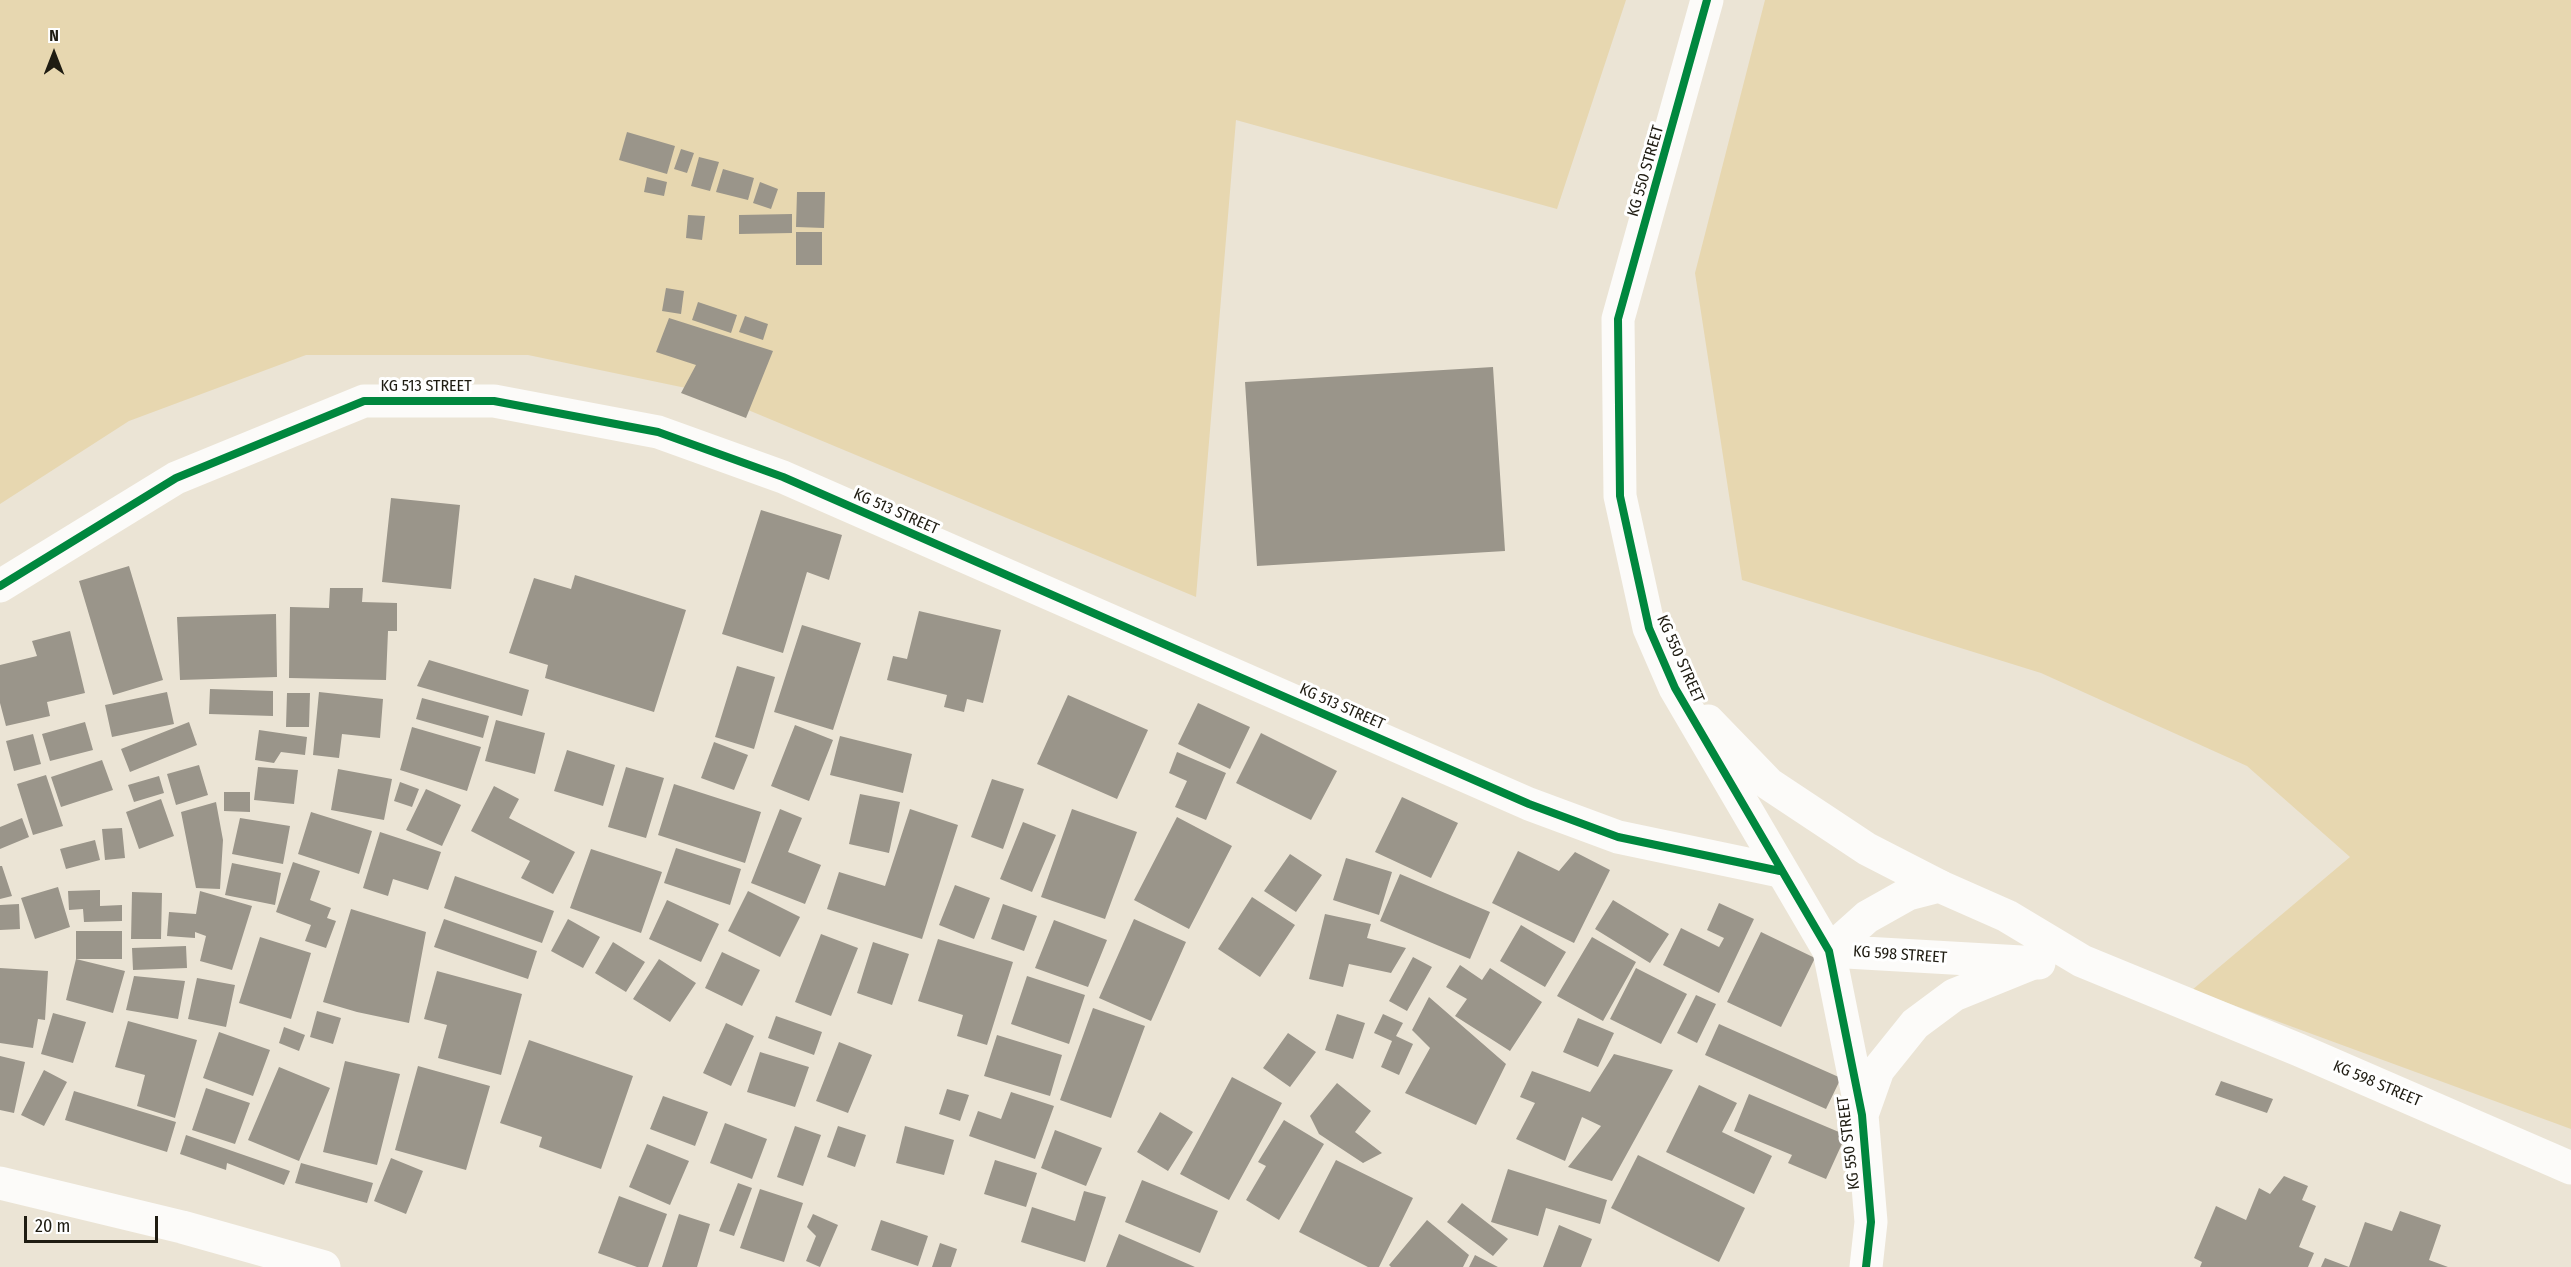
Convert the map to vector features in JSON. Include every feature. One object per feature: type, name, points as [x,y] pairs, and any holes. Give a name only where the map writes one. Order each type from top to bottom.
[{"type":"street","name":"KG 550 STREET","points":[[1707,0],[1618,319],[1620,496],[1649,628],[1675,688],[1780,872],[1829,951],[1862,1114],[1871,1222],[1866,1267]]},
{"type":"street","name":"KG 513 STREET","points":[[0,586],[176,478],[364,401],[494,401],[658,432],[783,477],[1529,804],[1618,837],[1780,872]]},
{"type":"street","points":[[1675,688],[1769,783],[1867,849],[1939,886]]},
{"type":"street","name":"KG 598 STREET","points":[[1829,951],[1867,917],[1908,894],[1939,886],[2007,916],[2082,961],[2299,1050],[2571,1168]]},
{"type":"street","name":"KG 598 STREET","points":[[1829,951],[2033,963],[2082,961]]},
{"type":"street","points":[[1862,1114],[1878,1070],[1915,1024],[1954,995],[2033,963]]},
{"type":"street","points":[[0,1183],[182,1227],[324,1267]]},
{"type":"shaded area","points":[[0,0],[1626,0],[1557,209],[1236,120],[1196,597],[705,392],[528,355],[306,355],[129,421],[0,504]]},
{"type":"shaded area","points":[[1765,0],[2571,0],[2571,1129],[2192,990],[2350,857],[2247,766],[2041,673],[1742,580],[1695,273]]},
{"type":"building","points":[[627,132],[675,146],[667,174],[619,160]]},
{"type":"building","points":[[681,149],[694,153],[687,173],[674,169]]},
{"type":"building","points":[[699,157],[719,162],[710,191],[691,186]]},
{"type":"building","points":[[723,169],[754,178],[748,200],[716,192]]},
{"type":"building","points":[[647,177],[667,182],[664,196],[644,192]]},
{"type":"building","points":[[760,182],[778,189],[771,209],[753,203]]},
{"type":"building","points":[[797,192],[825,192],[824,228],[796,227]]},
{"type":"building","points":[[792,214],[792,233],[739,234],[739,215]]},
{"type":"building","points":[[688,215],[705,216],[702,240],[686,238]]},
{"type":"building","points":[[796,232],[822,232],[822,265],[796,265]]},
{"type":"building","points":[[666,288],[684,291],[681,314],[662,311]]},
{"type":"building","points":[[698,302],[737,315],[731,333],[692,320]]},
{"type":"building","points":[[745,316],[768,324],[763,340],[739,332]]},
{"type":"building","points":[[669,318],[773,351],[746,418],[681,393],[696,365],[656,352]]},
{"type":"building","points":[[1493,367],[1505,551],[1257,566],[1245,382]]},
{"type":"building","points":[[391,498],[460,505],[451,589],[382,582]]},
{"type":"building","points":[[761,510],[842,535],[829,580],[807,572],[783,653],[722,634]]},
{"type":"building","points":[[129,566],[163,680],[113,695],[79,581]]},
{"type":"building","points":[[575,575],[686,610],[654,712],[545,678],[548,665],[509,653],[534,578],[571,589]]},
{"type":"building","points":[[330,588],[363,588],[362,602],[397,603],[397,631],[388,631],[386,680],[289,678],[290,607],[329,608]]},
{"type":"building","points":[[919,611],[1001,630],[983,703],[967,699],[964,712],[944,707],[947,695],[887,680],[893,656],[907,659]]},
{"type":"building","points":[[276,614],[277,677],[180,680],[177,617]]},
{"type":"building","points":[[802,625],[861,643],[833,730],[774,712]]},
{"type":"building","points":[[70,631],[85,693],[47,702],[50,716],[6,726],[0,703],[0,665],[37,656],[32,641]]},
{"type":"building","points":[[429,660],[529,690],[522,716],[417,686]]},
{"type":"building","points":[[737,666],[775,677],[754,749],[715,737]]},
{"type":"building","points":[[210,689],[273,691],[273,716],[209,714]]},
{"type":"building","points":[[167,692],[174,724],[112,737],[105,705]]},
{"type":"building","points":[[319,692],[383,699],[380,738],[342,734],[339,758],[313,755]]},
{"type":"building","points":[[287,693],[310,693],[309,727],[286,727]]},
{"type":"building","points":[[1068,695],[1148,730],[1117,799],[1037,764]]},
{"type":"building","points":[[422,698],[489,716],[483,738],[416,719]]},
{"type":"building","points":[[1198,703],[1250,727],[1230,769],[1178,744]]},
{"type":"building","points":[[496,720],[545,733],[535,774],[485,761]]},
{"type":"building","points":[[85,722],[93,750],[50,761],[42,734]]},
{"type":"building","points":[[189,722],[197,745],[130,772],[121,749]]},
{"type":"building","points":[[795,725],[833,740],[809,801],[771,786]]},
{"type":"building","points":[[412,727],[481,747],[467,791],[400,770]]},
{"type":"building","points":[[259,730],[307,737],[305,755],[281,752],[274,763],[255,760]]},
{"type":"building","points":[[1261,733],[1337,771],[1311,820],[1236,783]]},
{"type":"building","points":[[33,734],[41,764],[14,771],[6,741]]},
{"type":"building","points":[[840,736],[912,754],[903,793],[830,775]]},
{"type":"building","points":[[714,742],[748,755],[734,790],[701,778]]},
{"type":"building","points":[[567,750],[615,765],[603,806],[554,791]]},
{"type":"building","points":[[1177,752],[1226,773],[1206,820],[1175,807],[1187,781],[1169,773]]},
{"type":"building","points":[[102,760],[113,790],[61,807],[51,777]]},
{"type":"building","points":[[199,765],[208,795],[176,805],[167,774]]},
{"type":"building","points":[[258,767],[298,770],[294,804],[254,800]]},
{"type":"building","points":[[626,767],[664,778],[646,838],[608,827]]},
{"type":"building","points":[[338,769],[392,779],[384,820],[331,810]]},
{"type":"building","points":[[46,775],[63,826],[33,835],[17,784]]},
{"type":"building","points":[[159,776],[164,793],[134,802],[128,785]]},
{"type":"building","points":[[992,779],[1024,789],[1003,849],[971,837]]},
{"type":"building","points":[[400,782],[419,789],[412,807],[394,801]]},
{"type":"building","points":[[674,784],[761,812],[745,863],[658,835]]},
{"type":"building","points":[[494,786],[519,799],[509,818],[575,852],[553,894],[521,878],[530,861],[471,831]]},
{"type":"building","points":[[426,789],[461,805],[442,846],[406,830]]},
{"type":"building","points":[[224,792],[250,792],[250,812],[224,811]]},
{"type":"building","points":[[860,794],[900,802],[889,853],[849,844]]},
{"type":"building","points":[[1402,797],[1458,823],[1431,878],[1375,852]]},
{"type":"building","points":[[161,799],[174,836],[139,849],[126,812]]},
{"type":"building","points":[[216,802],[223,840],[220,889],[196,888],[181,812]]},
{"type":"building","points":[[780,809],[802,818],[788,852],[821,865],[805,904],[751,883]]},
{"type":"building","points":[[910,809],[958,825],[922,939],[827,909],[839,872],[885,886]]},
{"type":"building","points":[[1072,809],[1137,832],[1105,919],[1041,897]]},
{"type":"building","points":[[311,812],[372,831],[359,874],[298,854]]},
{"type":"building","points":[[1177,817],[1232,846],[1189,929],[1134,900]]},
{"type":"building","points":[[22,818],[29,837],[0,849],[0,827]]},
{"type":"building","points":[[240,818],[290,826],[283,864],[232,854]]},
{"type":"building","points":[[1023,822],[1056,835],[1032,892],[1000,879]]},
{"type":"building","points":[[122,828],[125,858],[105,860],[102,829]]},
{"type":"building","points":[[380,832],[441,852],[428,890],[393,879],[388,896],[363,888]]},
{"type":"building","points":[[95,840],[100,860],[66,869],[60,849]]},
{"type":"building","points":[[676,848],[741,869],[730,905],[664,883]]},
{"type":"building","points":[[591,849],[662,872],[641,933],[570,908]]},
{"type":"building","points":[[1518,851],[1559,871],[1575,852],[1610,870],[1574,943],[1492,903]]},
{"type":"building","points":[[1290,854],[1322,875],[1296,912],[1264,891]]},
{"type":"building","points":[[1346,858],[1392,872],[1379,915],[1333,900]]},
{"type":"building","points":[[293,862],[320,871],[310,900],[331,908],[327,918],[336,921],[326,948],[305,941],[311,925],[276,912]]},
{"type":"building","points":[[232,863],[281,873],[275,905],[225,895]]},
{"type":"building","points":[[0,866],[2,866],[12,896],[0,899]]},
{"type":"building","points":[[1400,874],[1490,912],[1470,959],[1380,921]]},
{"type":"building","points":[[455,876],[554,911],[542,943],[444,908]]},
{"type":"building","points":[[955,885],[990,898],[974,939],[939,925]]},
{"type":"building","points":[[58,887],[70,927],[35,939],[21,898]]},
{"type":"building","points":[[100,890],[100,906],[122,905],[122,921],[84,922],[83,909],[69,910],[68,891]]},
{"type":"building","points":[[200,891],[252,906],[232,970],[200,961],[206,936],[195,932],[195,938],[167,936],[169,912],[196,914]]},
{"type":"building","points":[[748,891],[800,917],[780,957],[728,931]]},
{"type":"building","points":[[132,892],[162,893],[161,939],[131,939]]},
{"type":"building","points":[[1252,897],[1295,925],[1260,977],[1218,949]]},
{"type":"building","points":[[667,900],[719,924],[701,962],[649,939]]},
{"type":"building","points":[[1613,900],[1669,934],[1650,963],[1595,929]]},
{"type":"building","points":[[1719,903],[1754,919],[1719,993],[1663,965],[1681,928],[1719,947],[1724,938],[1707,930]]},
{"type":"building","points":[[19,904],[20,929],[0,930],[0,905]]},
{"type":"building","points":[[1003,904],[1037,916],[1024,951],[991,939]]},
{"type":"building","points":[[351,909],[426,932],[409,1023],[323,1002]]},
{"type":"building","points":[[1325,914],[1371,924],[1367,938],[1406,948],[1391,973],[1349,964],[1343,987],[1309,979]]},
{"type":"building","points":[[444,919],[537,951],[528,979],[434,947]]},
{"type":"building","points":[[568,919],[600,937],[583,968],[551,951]]},
{"type":"building","points":[[1134,919],[1186,942],[1151,1021],[1099,998]]},
{"type":"building","points":[[1054,920],[1107,940],[1088,987],[1035,968]]},
{"type":"building","points":[[1521,925],[1566,952],[1545,987],[1500,961]]},
{"type":"building","points":[[76,931],[122,931],[122,959],[76,959]]},
{"type":"building","points":[[1761,932],[1815,958],[1781,1027],[1727,1002]]},
{"type":"building","points":[[821,934],[858,948],[831,1016],[795,1002]]},
{"type":"building","points":[[260,937],[311,953],[291,1019],[239,1003]]},
{"type":"building","points":[[1592,937],[1636,962],[1603,1021],[1557,996]]},
{"type":"building","points":[[938,939],[1013,962],[987,1045],[957,1036],[963,1015],[918,1001]]},
{"type":"building","points":[[613,942],[645,962],[626,992],[595,973]]},
{"type":"building","points":[[873,942],[909,954],[892,1005],[857,993]]},
{"type":"building","points":[[186,946],[187,968],[133,970],[132,948]]},
{"type":"building","points":[[722,952],[760,970],[742,1006],[705,988]]},
{"type":"building","points":[[1413,957],[1432,967],[1407,1011],[1389,1001]]},
{"type":"building","points":[[76,959],[125,971],[113,1013],[66,1000]]},
{"type":"building","points":[[659,959],[696,983],[670,1022],[633,999]]},
{"type":"building","points":[[1460,965],[1482,980],[1490,968],[1542,1002],[1510,1051],[1455,1016],[1467,999],[1446,987]]},
{"type":"building","points":[[0,968],[48,971],[45,1020],[38,1019],[33,1048],[0,1043]]},
{"type":"building","points":[[1636,968],[1687,994],[1661,1044],[1610,1019]]},
{"type":"building","points":[[437,971],[522,994],[501,1075],[438,1058],[447,1025],[424,1019]]},
{"type":"building","points":[[134,976],[185,981],[178,1019],[126,1010]]},
{"type":"building","points":[[1027,976],[1085,995],[1069,1044],[1011,1024]]},
{"type":"building","points":[[197,978],[235,985],[226,1027],[188,1019]]},
{"type":"building","points":[[1696,995],[1716,1004],[1697,1043],[1677,1033]]},
{"type":"building","points":[[1429,997],[1506,1064],[1476,1125],[1405,1093],[1430,1048],[1412,1030]]},
{"type":"building","points":[[1093,1008],[1145,1026],[1111,1118],[1060,1100]]},
{"type":"building","points":[[317,1011],[341,1018],[333,1044],[310,1037]]},
{"type":"building","points":[[53,1013],[86,1022],[73,1063],[41,1054]]},
{"type":"building","points":[[1337,1014],[1365,1023],[1353,1059],[1325,1050]]},
{"type":"building","points":[[1383,1014],[1403,1023],[1396,1036],[1413,1044],[1399,1075],[1381,1067],[1392,1041],[1374,1033]]},
{"type":"building","points":[[776,1016],[822,1032],[814,1055],[768,1038]]},
{"type":"building","points":[[1578,1018],[1614,1033],[1598,1067],[1563,1052]]},
{"type":"building","points":[[128,1021],[197,1040],[175,1118],[137,1106],[145,1075],[115,1067]]},
{"type":"building","points":[[726,1023],[754,1036],[731,1086],[703,1073]]},
{"type":"building","points":[[1719,1024],[1841,1078],[1826,1109],[1705,1055]]},
{"type":"building","points":[[284,1027],[305,1035],[299,1051],[279,1043]]},
{"type":"building","points":[[219,1032],[270,1050],[253,1096],[203,1078]]},
{"type":"building","points":[[1288,1033],[1316,1052],[1290,1087],[1263,1068]]},
{"type":"building","points":[[997,1035],[1062,1055],[1050,1096],[984,1076]]},
{"type":"building","points":[[529,1040],[633,1076],[601,1169],[539,1147],[542,1137],[500,1123]]},
{"type":"building","points":[[839,1042],[872,1055],[848,1113],[816,1101]]},
{"type":"building","points":[[760,1052],[809,1067],[795,1107],[747,1092]]},
{"type":"building","points":[[1614,1054],[1673,1070],[1612,1181],[1568,1167],[1601,1126],[1582,1117],[1565,1161],[1516,1139],[1535,1103],[1520,1097],[1532,1071],[1590,1092]]},
{"type":"building","points":[[0,1056],[25,1062],[14,1113],[0,1110]]},
{"type":"building","points":[[345,1061],[400,1074],[377,1165],[323,1152]]},
{"type":"building","points":[[418,1066],[490,1086],[466,1170],[395,1150]]},
{"type":"building","points":[[279,1067],[330,1088],[299,1161],[248,1140]]},
{"type":"building","points":[[44,1070],[67,1082],[44,1126],[21,1115]]},
{"type":"building","points":[[1232,1077],[1282,1103],[1229,1200],[1180,1174]]},
{"type":"building","points":[[2221,1081],[2273,1099],[2267,1113],[2215,1095]]},
{"type":"building","points":[[1337,1083],[1371,1111],[1355,1132],[1382,1153],[1363,1163],[1319,1134],[1310,1116]]},
{"type":"building","points":[[1699,1085],[1737,1103],[1722,1132],[1772,1156],[1754,1194],[1666,1152]]},
{"type":"building","points":[[206,1088],[250,1103],[235,1144],[192,1130]]},
{"type":"building","points":[[947,1089],[969,1095],[960,1121],[939,1114]]},
{"type":"building","points":[[74,1091],[176,1122],[167,1152],[65,1120]]},
{"type":"building","points":[[1011,1092],[1054,1106],[1035,1159],[969,1136],[978,1111],[1001,1119]]},
{"type":"building","points":[[1749,1094],[1846,1135],[1826,1179],[1788,1163],[1792,1155],[1734,1131]]},
{"type":"building","points":[[663,1096],[708,1112],[695,1146],[650,1129]]},
{"type":"building","points":[[1160,1112],[1193,1132],[1168,1171],[1137,1152]]},
{"type":"building","points":[[1284,1120],[1324,1144],[1279,1220],[1246,1200],[1266,1166],[1258,1162]]},
{"type":"building","points":[[725,1123],[767,1139],[752,1179],[710,1163]]},
{"type":"building","points":[[795,1126],[821,1135],[803,1186],[777,1177]]},
{"type":"building","points":[[838,1126],[866,1135],[855,1167],[827,1157]]},
{"type":"building","points":[[905,1126],[954,1140],[944,1175],[896,1163]]},
{"type":"building","points":[[1055,1130],[1102,1148],[1086,1186],[1041,1168]]},
{"type":"building","points":[[186,1135],[290,1171],[284,1185],[227,1163],[226,1170],[180,1154]]},
{"type":"building","points":[[647,1144],[689,1161],[670,1205],[629,1187]]},
{"type":"building","points":[[1638,1155],[1745,1208],[1719,1262],[1611,1208]]},
{"type":"building","points":[[391,1158],[423,1171],[406,1214],[374,1201]]},
{"type":"building","points":[[995,1160],[1037,1173],[1026,1207],[984,1194]]},
{"type":"building","points":[[1336,1160],[1413,1198],[1379,1267],[1368,1267],[1299,1232]]},
{"type":"building","points":[[301,1163],[373,1183],[367,1203],[295,1183]]},
{"type":"building","points":[[1508,1169],[1607,1200],[1600,1224],[1546,1208],[1538,1236],[1491,1222]]},
{"type":"building","points":[[2284,1176],[2308,1186],[2302,1200],[2316,1206],[2299,1247],[2314,1253],[2308,1267],[2200,1267],[2202,1262],[2194,1258],[2216,1206],[2246,1220],[2259,1188],[2270,1194]]},
{"type":"building","points":[[1142,1180],[1218,1211],[1200,1253],[1125,1222]]},
{"type":"building","points":[[738,1183],[752,1188],[734,1236],[719,1231]]},
{"type":"building","points":[[760,1189],[803,1203],[784,1262],[740,1248]]},
{"type":"building","points":[[1084,1191],[1106,1197],[1085,1262],[1021,1242],[1032,1207],[1075,1221]]},
{"type":"building","points":[[619,1196],[667,1214],[648,1267],[637,1267],[598,1253]]},
{"type":"building","points":[[1462,1203],[1508,1239],[1493,1256],[1447,1222]]},
{"type":"building","points":[[2400,1211],[2441,1225],[2429,1260],[2448,1267],[2349,1267],[2365,1222],[2392,1231]]},
{"type":"building","points":[[679,1214],[710,1224],[697,1267],[662,1267]]},
{"type":"building","points":[[813,1214],[838,1225],[820,1267],[806,1261],[816,1236],[807,1227]]},
{"type":"building","points":[[881,1220],[928,1236],[918,1266],[871,1250]]},
{"type":"building","points":[[1427,1220],[1469,1255],[1463,1267],[1391,1267],[1389,1265]]},
{"type":"building","points":[[1559,1225],[1592,1239],[1581,1267],[1543,1267]]},
{"type":"building","points":[[1119,1234],[1195,1267],[1106,1267]]},
{"type":"building","points":[[940,1243],[957,1249],[951,1267],[932,1267]]},
{"type":"building","points":[[1475,1255],[1498,1267],[1469,1267]]},
{"type":"building","points":[[2325,1258],[2349,1267],[2321,1267]]},
{"type":"cycle path","points":[[1707,0],[1618,319],[1620,496],[1649,628],[1675,688],[1829,951],[1862,1115],[1871,1222],[1866,1267]]},
{"type":"cycle path","points":[[0,586],[176,478],[364,401],[494,401],[658,432],[783,477],[1529,804],[1618,837],[1780,871]]}]
